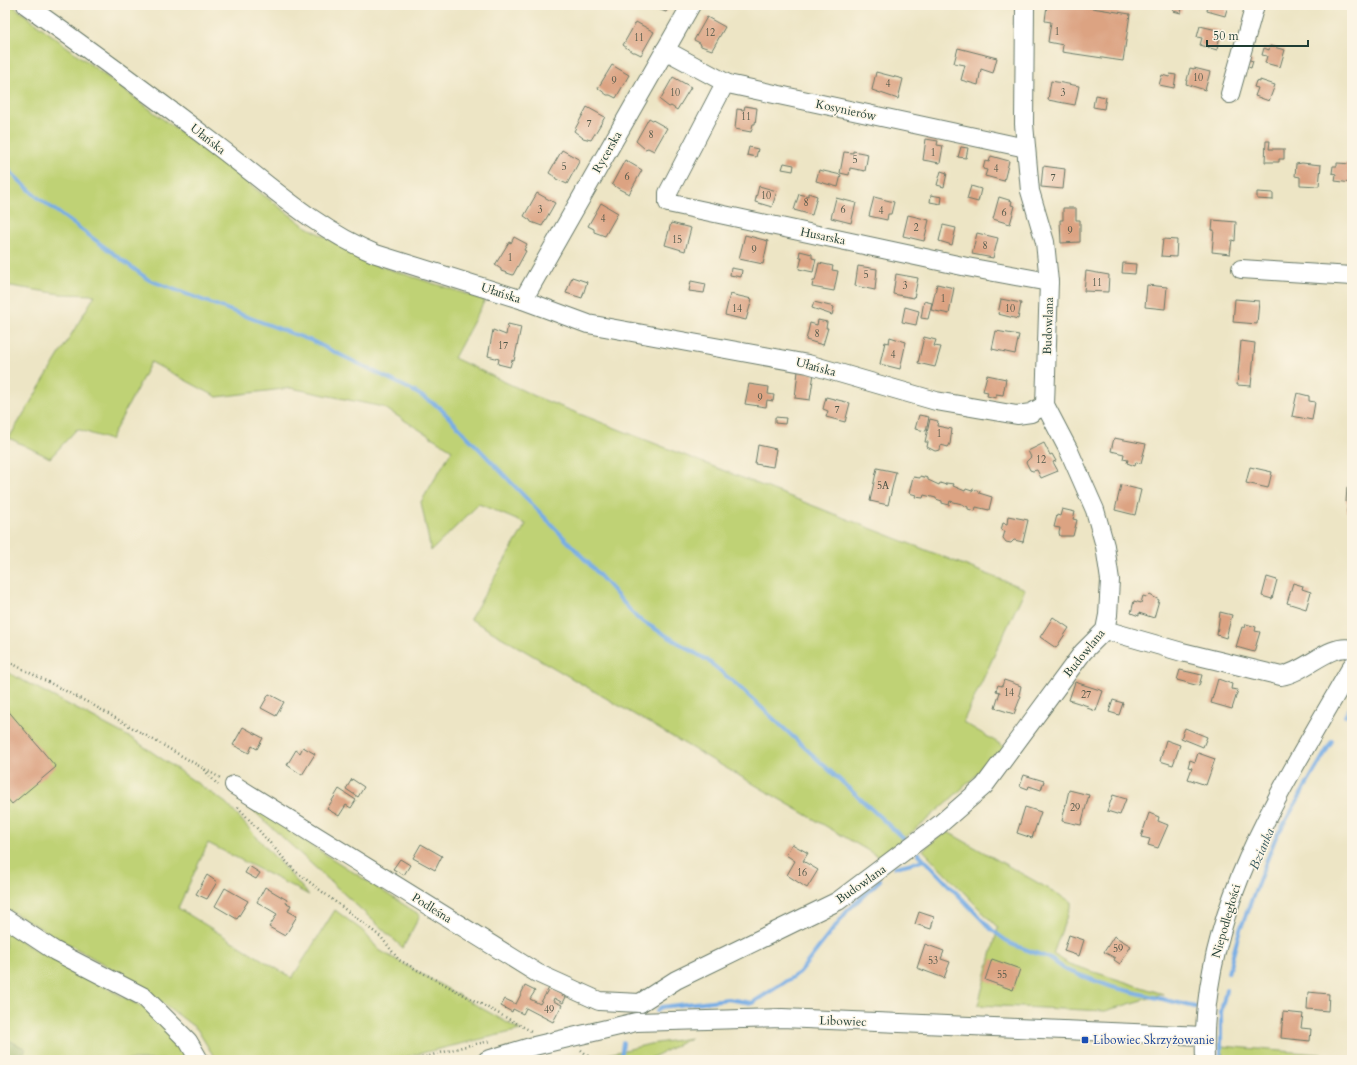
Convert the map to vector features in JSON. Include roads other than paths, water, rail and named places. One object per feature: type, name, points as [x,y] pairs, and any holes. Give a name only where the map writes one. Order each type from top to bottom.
[{"type":"street","name":"Ułańska","points":[[26,5],[167,107],[327,229],[357,246],[376,254],[523,300],[588,324],[808,364],[936,400],[1017,415],[1031,413],[1045,405]]},
{"type":"street","name":"Rycerska","points":[[523,300],[691,5]]},
{"type":"street","name":"Budowlana","points":[[640,1003],[676,980],[838,901],[939,825],[984,786],[1083,652],[1105,630],[1108,616],[1110,580],[1105,546],[1095,510],[1069,451],[1045,405],[1049,282],[1045,242],[1030,191],[1026,148],[1024,124],[1025,5]]},
{"type":"street","points":[[1230,94],[1255,5]]},
{"type":"street","name":"Kosynierów","points":[[666,50],[728,84],[1026,148]]},
{"type":"street","name":"Husarska","points":[[728,84],[723,87],[668,193],[668,203],[967,267],[1049,282]]},
{"type":"street","points":[[1241,269],[1352,276]]},
{"type":"street","points":[[1105,630],[1182,652],[1281,676],[1293,674],[1332,650],[1352,649]]},
{"type":"street","name":"Niepodległości","points":[[1204,1060],[1204,1036],[1216,952],[1224,920],[1238,879],[1257,836],[1352,666]]},
{"type":"street","name":"Podleśna","points":[[227,786],[537,973],[599,1001],[640,1003]]},
{"type":"street","points":[[5,918],[55,951],[144,997],[188,1041],[199,1060]]},
{"type":"street","points":[[636,1022],[635,1014],[640,1003]]},
{"type":"street","name":"Libowiec","points":[[487,1060],[636,1022],[782,1018],[1204,1036]]},
{"type":"waterway","points":[[5,167],[36,196],[149,280],[312,341],[412,390],[439,407],[594,569],[637,618],[707,660],[737,685],[906,841]]},
{"type":"waterway","name":"Bzianka","points":[[1345,716],[1352,704]]},
{"type":"waterway","name":"Bzianka","points":[[1228,973],[1240,930],[1275,839],[1332,741]]},
{"type":"waterway","points":[[918,853],[992,930],[1011,944],[1049,958],[1066,970],[1112,987],[1195,1007]]},
{"type":"waterway","points":[[895,867],[925,860]]},
{"type":"waterway","points":[[657,1011],[661,1007],[728,999],[752,1003],[799,973],[848,910],[880,880]]},
{"type":"waterway","name":"Bzianka","points":[[1221,1060],[1221,1012],[1226,990]]},
{"type":"waterway","points":[[621,1060],[623,1042]]},
{"type":"place","name":"Libowiec Skrzyżowanie","points":[[1085,1040]]}]
